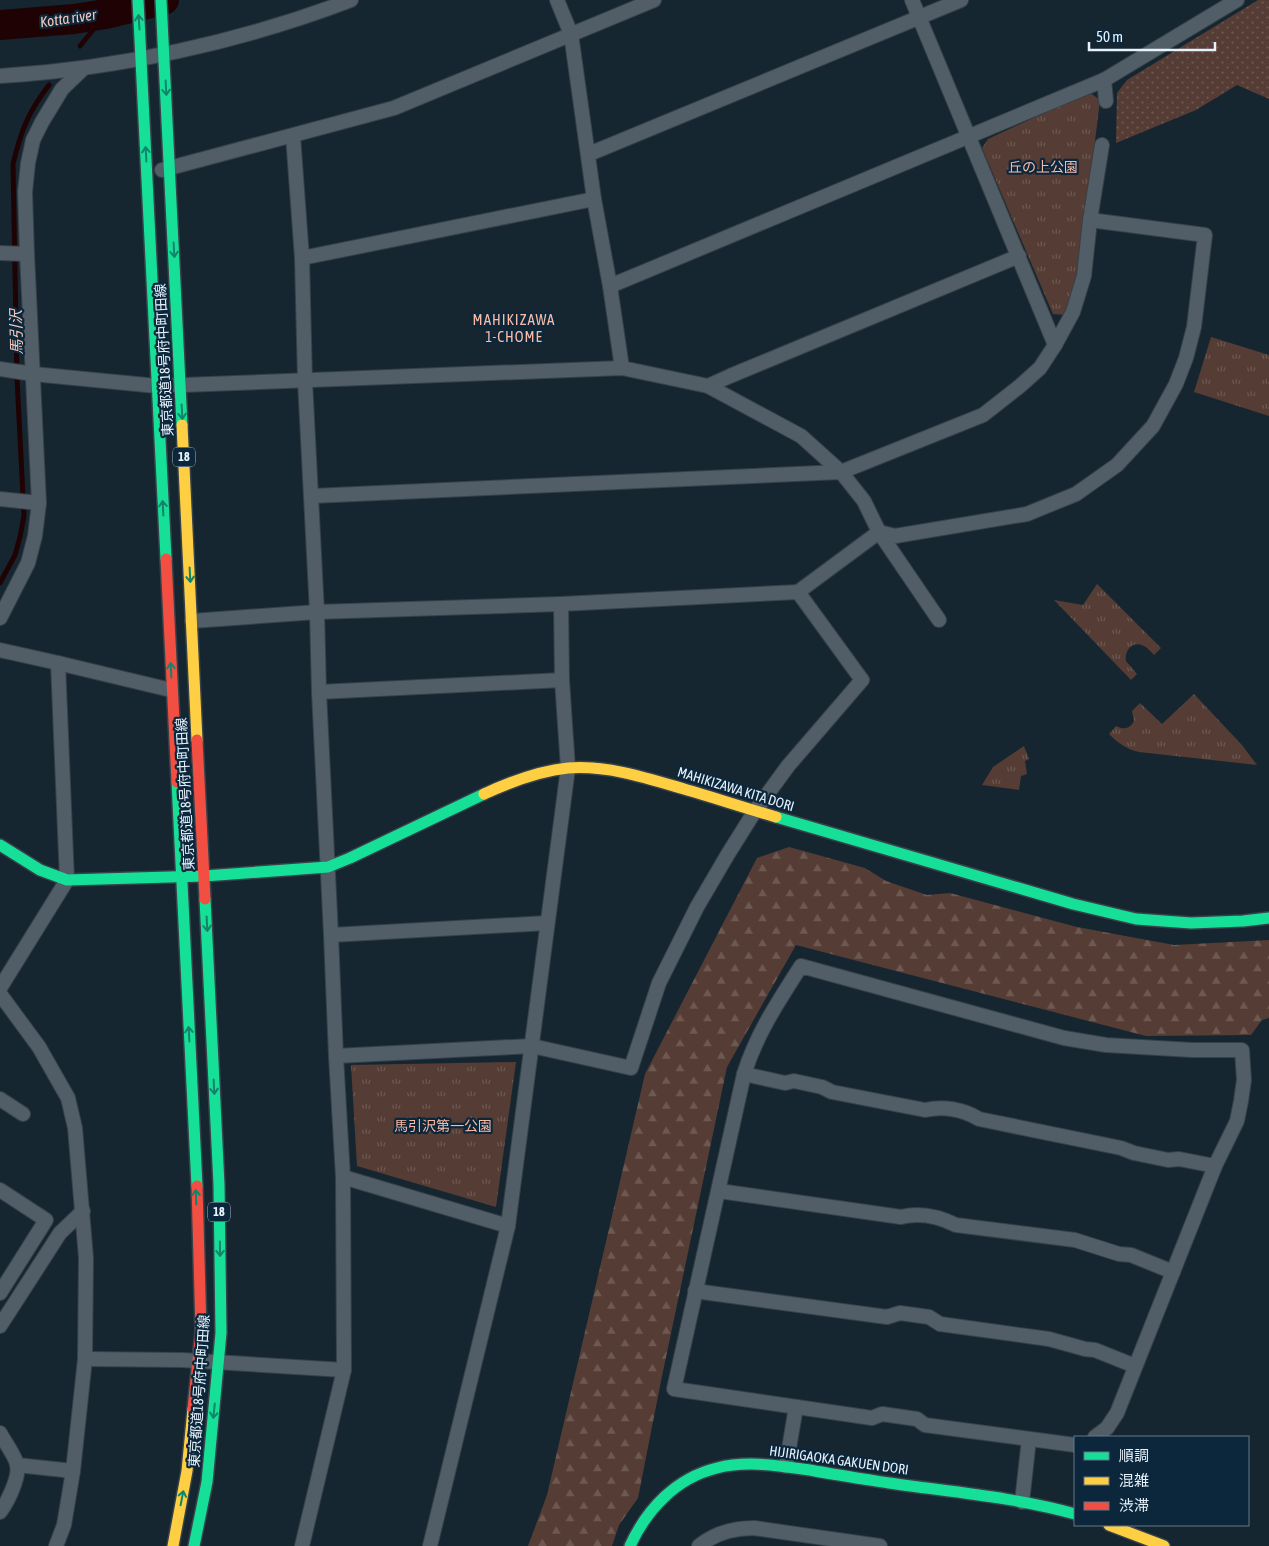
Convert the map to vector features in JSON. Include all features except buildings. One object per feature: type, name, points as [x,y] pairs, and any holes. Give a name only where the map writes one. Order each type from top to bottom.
[{"type":"main road","name":"18","points":[[138,0],[141,51]]},
{"type":"main road","name":"18","points":[[161,0],[164,46]]},
{"type":"main road","name":"東京都道18号府中町田線","points":[[164,46],[219,1185],[221,1333],[219,1363],[207,1482],[194,1546]]},
{"type":"main road","name":"東京都道18号府中町田線","points":[[141,51],[180,876],[196,1168],[201,1331],[187,1471],[173,1546]]},
{"type":"main road","name":"MAHIKIZAWA KITA DORI","points":[[67,880],[204,876],[328,867],[504,785],[550,771],[568,768],[593,768],[634,774],[1072,904],[1136,919],[1191,923],[1269,918]]},
{"type":"main road","points":[[0,844],[40,870],[67,880]]},
{"type":"main road","name":"HIJIRIGAOKA GAKUEN DORI","points":[[630,1546],[639,1527],[657,1503],[668,1493],[690,1478],[716,1468],[749,1464],[786,1466],[1022,1502],[1074,1514]]},
{"type":"main road","points":[[1112,1526],[1164,1546]]},
{"type":"street","points":[[0,76],[84,68],[164,46],[237,37],[318,13],[351,0]]},
{"type":"street","points":[[557,0],[571,34],[594,199],[610,286],[622,368]]},
{"type":"street","points":[[147,173],[394,108],[654,0]]},
{"type":"street","points":[[912,0],[1055,345]]},
{"type":"street","points":[[588,154],[961,0]]},
{"type":"street","points":[[610,286],[1104,80],[1238,0]]},
{"type":"street","points":[[0,618],[28,562],[35,536],[36,503],[31,373],[24,254],[25,192],[28,163],[33,140],[50,106],[62,89],[84,68]]},
{"type":"street","points":[[1104,80],[1106,101]]},
{"type":"street","points":[[293,136],[302,258],[304,381],[312,496],[319,692],[343,1176],[344,1370],[302,1546]]},
{"type":"street","points":[[312,496],[841,472],[983,415],[1040,368],[1073,312],[1084,276],[1090,220],[1102,145]]},
{"type":"street","points":[[302,258],[594,199]]},
{"type":"street","points":[[879,532],[895,536],[1027,514],[1076,494],[1117,465],[1152,426],[1176,384],[1186,358],[1194,327],[1205,235],[1090,220]]},
{"type":"street","points":[[0,253],[24,254]]},
{"type":"street","points":[[708,386],[1019,256]]},
{"type":"street","points":[[3,369],[157,386],[180,386],[622,368],[708,386],[801,436],[841,472],[864,501],[879,532],[939,620]]},
{"type":"street","points":[[6,500],[36,503]]},
{"type":"street","points":[[192,621],[317,612],[561,604],[798,592],[879,532]]},
{"type":"street","points":[[336,1056],[532,1046],[631,1068],[659,983],[697,907],[755,810],[788,766],[862,680],[798,592]]},
{"type":"street","points":[[430,1546],[508,1226],[568,768],[562,680],[561,604]]},
{"type":"street","points":[[0,650],[172,690]]},
{"type":"street","points":[[0,988],[67,880],[58,663]]},
{"type":"street","points":[[319,692],[562,680]]},
{"type":"street","points":[[331,935],[548,923]]},
{"type":"street","points":[[1074,1444],[925,1425],[917,1419],[882,1414],[872,1418],[674,1390],[744,1074],[750,1054],[759,1035],[801,966],[1072,1039],[1106,1045],[1145,1048],[1242,1050],[1244,1080],[1237,1121],[1215,1166],[1117,1413],[1107,1428],[1096,1436]]},
{"type":"street","points":[[0,994],[38,1047],[68,1098],[76,1128],[86,1258],[85,1359],[73,1471],[64,1525],[56,1546]]},
{"type":"street","points":[[744,1074],[785,1083],[794,1082],[822,1087],[832,1092],[925,1110],[938,1107],[970,1113],[979,1119],[1121,1148],[1134,1153],[1168,1160],[1179,1159],[1215,1166]]},
{"type":"street","points":[[0,1099],[23,1114]]},
{"type":"street","points":[[343,1176],[508,1226]]},
{"type":"street","points":[[0,1190],[46,1220],[2,1285]]},
{"type":"street","points":[[719,1192],[901,1217],[914,1213],[943,1218],[956,1224],[1075,1240],[1119,1254],[1131,1255],[1172,1272]]},
{"type":"street","points":[[0,1326],[60,1233],[83,1211]]},
{"type":"street","points":[[695,1291],[887,1317],[900,1313],[929,1317],[940,1324],[1049,1339],[1095,1350],[1135,1366]]},
{"type":"street","points":[[85,1359],[182,1360],[344,1370]]},
{"type":"street","points":[[786,1466],[796,1407]]},
{"type":"street","points":[[0,1433],[17,1465],[16,1476],[9,1498],[0,1512]]},
{"type":"street","points":[[1022,1502],[1029,1439]]},
{"type":"street","points":[[17,1465],[73,1471]]},
{"type":"street","points":[[698,1546],[716,1535],[742,1528],[754,1528],[880,1546]]},
{"type":"green space","points":[[1258,0],[1269,0],[1269,99],[1237,85],[1196,110],[1116,143],[1117,93],[1127,80]]},
{"type":"green space","name":"丘の上公園","points":[[1089,92],[1100,100],[1078,279],[1065,315],[1053,314],[982,148],[988,139]]},
{"type":"green space","points":[[1211,337],[1269,355],[1269,416],[1194,392]]},
{"type":"green space","points":[[1097,584],[1161,648],[1154,655],[1140,644],[1130,647],[1126,653],[1126,661],[1137,674],[1131,680],[1054,600],[1083,605]]},
{"type":"green space","points":[[1194,694],[1242,745],[1257,765],[1139,752],[1122,745],[1109,734],[1116,726],[1124,728],[1131,726],[1134,721],[1132,711],[1140,703],[1162,724]]},
{"type":"green space","points":[[1024,746],[1029,759],[1025,761],[1027,774],[1021,776],[1019,790],[982,785],[993,767]]},
{"type":"green space","points":[[789,847],[865,868],[886,881],[927,895],[950,893],[1077,927],[1174,945],[1269,940],[1269,1018],[1262,1020],[1251,1035],[1146,1036],[796,945],[727,1067],[638,1498],[619,1525],[612,1546],[528,1546],[547,1495],[645,1074],[757,858]]},
{"type":"green space","name":"馬引沢第一公園","points":[[516,1062],[496,1207],[357,1166],[351,1065]]},
{"type":"waterway","name":"Kotta river","points":[[0,25],[74,19],[106,14],[164,0]]},
{"type":"waterway","name":"馬引沢","points":[[80,46],[106,14]]},
{"type":"waterway","name":"馬引沢","points":[[0,583],[15,555],[24,516],[17,378],[13,164],[26,122],[49,85]]},
{"type":"traffic: fast","points":[[138,0],[166,559]]},
{"type":"traffic: fast","points":[[161,0],[182,425]]},
{"type":"traffic: fast","points":[[177,782],[197,1186]]},
{"type":"traffic: fast","points":[[0,845],[40,870],[67,880],[204,876],[328,867],[484,794]]},
{"type":"traffic: fast","points":[[776,817],[1073,904],[1136,919],[1191,923],[1269,918]]},
{"type":"traffic: fast","points":[[194,1546],[207,1482],[221,1333],[219,1185],[205,899]]},
{"type":"traffic: fast","points":[[630,1546],[637,1532],[654,1508],[676,1487],[702,1473],[740,1464],[764,1464],[810,1470],[1029,1503],[1074,1514]]},
{"type":"traffic: slow","points":[[182,425],[197,740]]},
{"type":"traffic: slow","points":[[484,794],[535,774],[568,768],[598,768],[642,777],[776,817]]},
{"type":"traffic: slow","points":[[173,1546],[187,1471],[193,1409]]},
{"type":"traffic: slow","points":[[1112,1526],[1164,1546]]},
{"type":"traffic: jam","points":[[166,559],[177,782]]},
{"type":"traffic: jam","points":[[197,740],[205,899]]},
{"type":"traffic: jam","points":[[193,1409],[201,1331],[197,1186]]},
{"type":"district","name":"MAHIKIZAWA 1-CHOME","points":[[514,328]]}]
